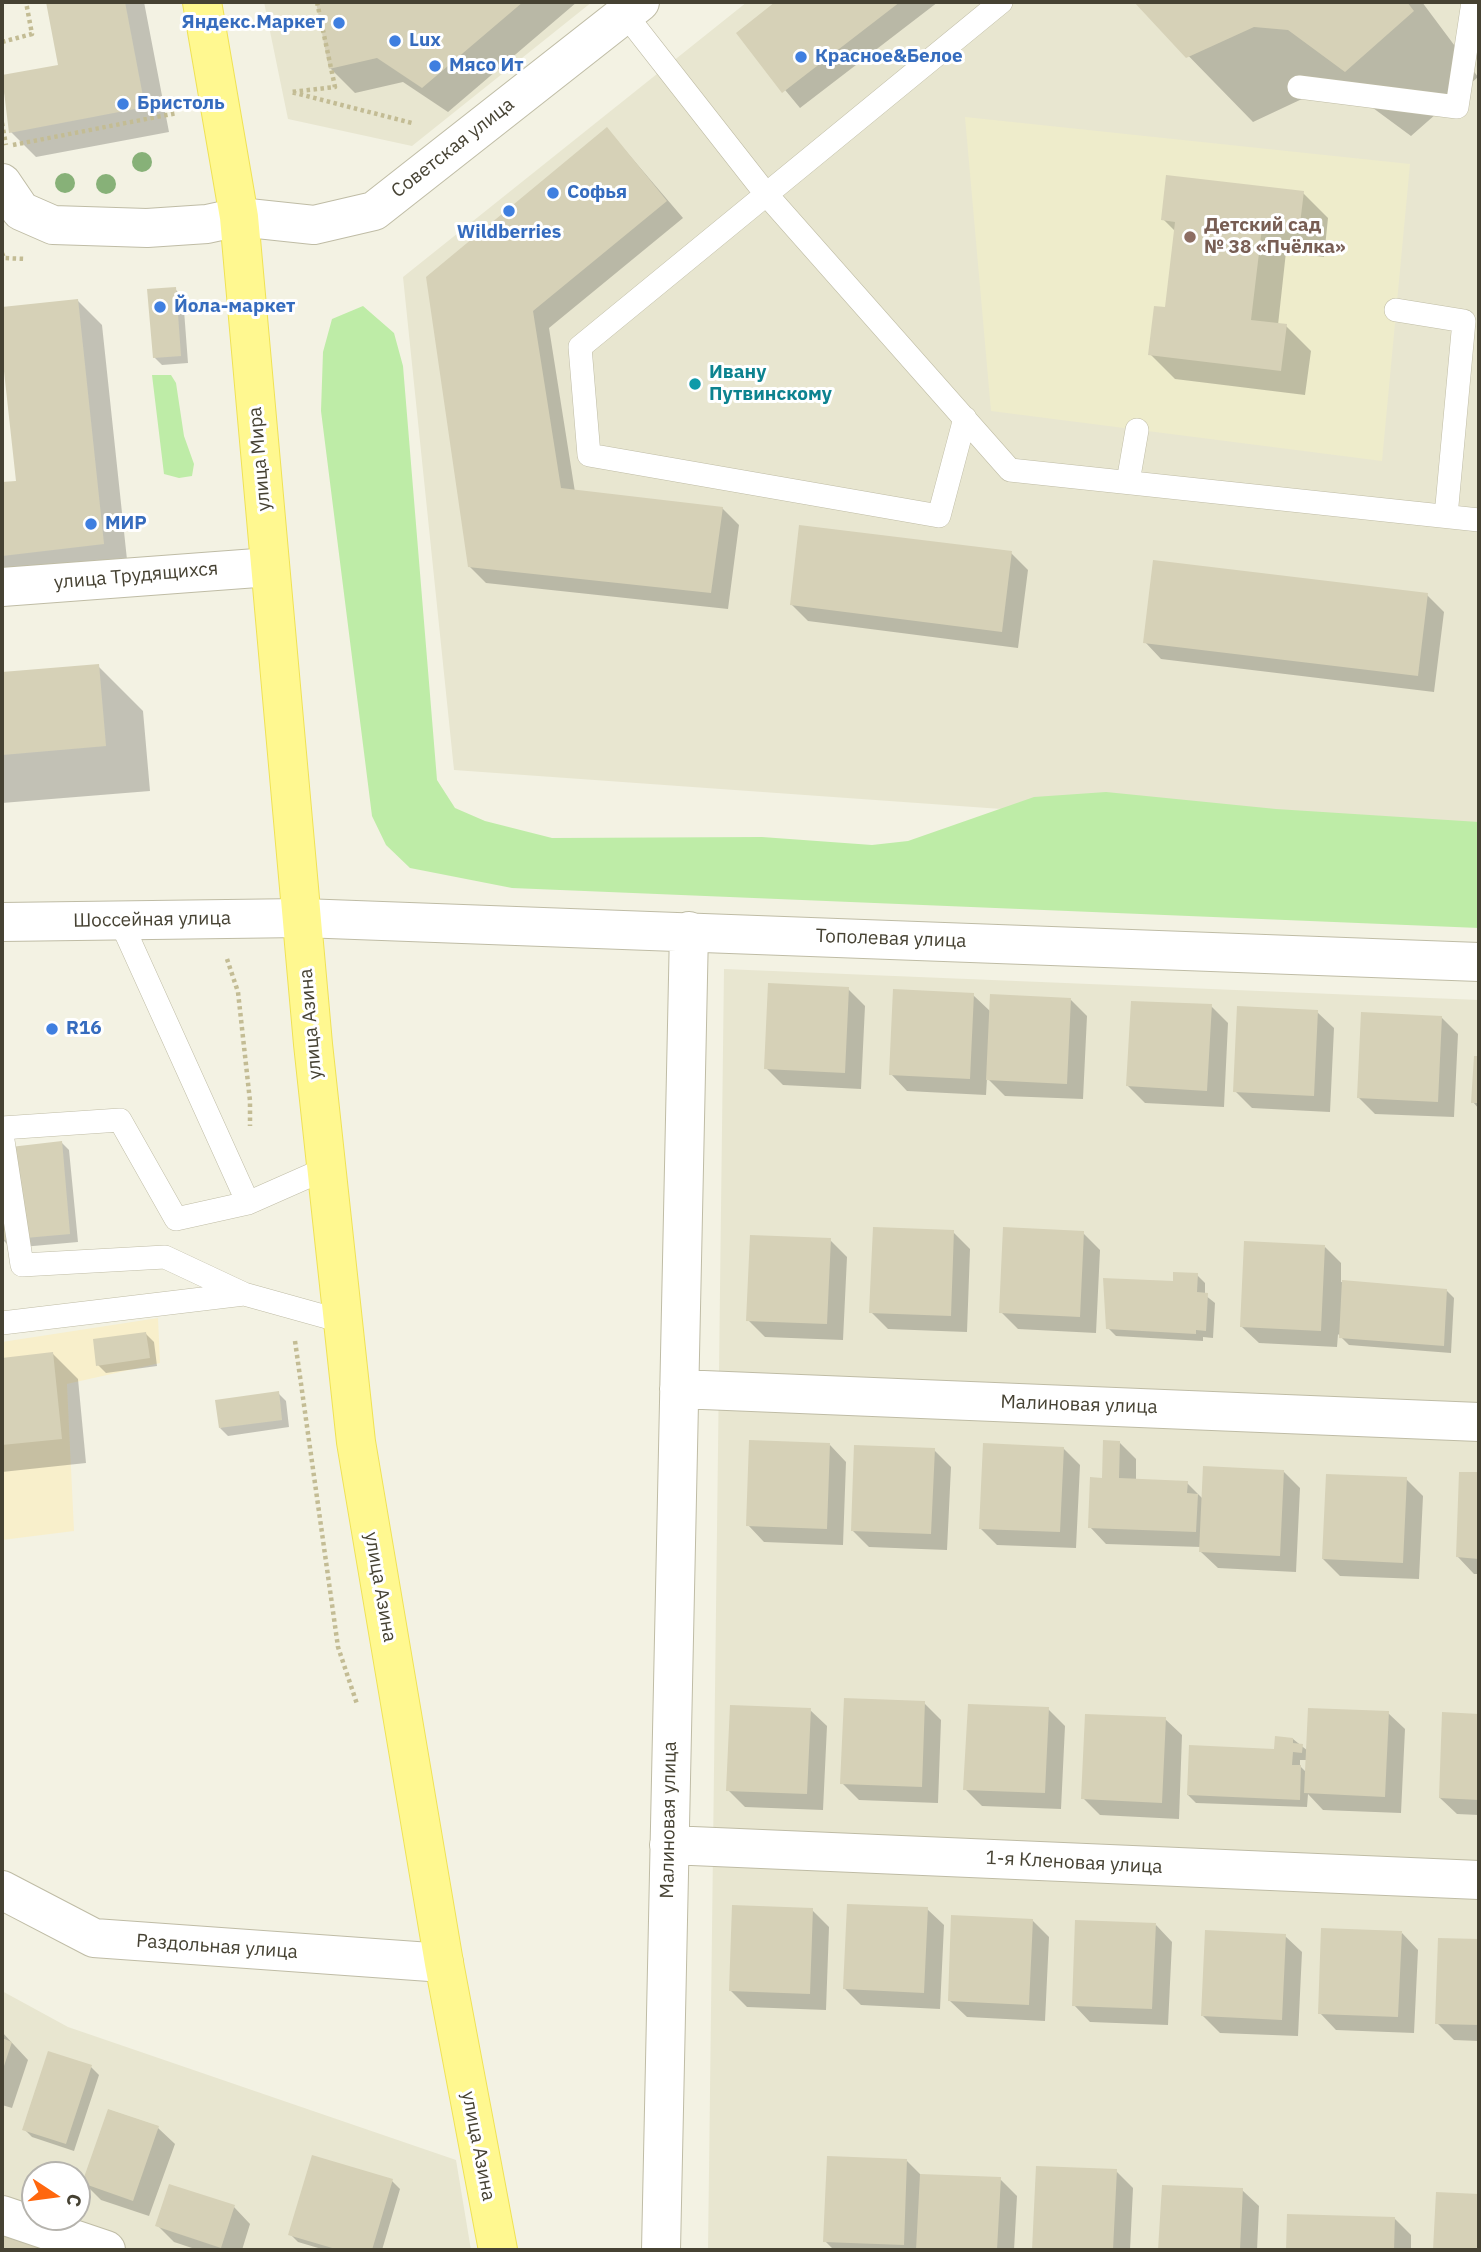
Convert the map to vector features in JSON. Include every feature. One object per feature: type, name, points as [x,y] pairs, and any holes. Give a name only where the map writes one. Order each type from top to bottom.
[{"type":"main road","name":"улица Мира","points":[[202,2],[239,217],[302,918]]},
{"type":"main road","name":"улица Азина","points":[[302,918],[325,1169],[356,1442],[444,1963],[498,2250]]},
{"type":"street","name":"Советская улица","points":[[8,206],[53,225],[147,228],[207,224],[239,217],[314,225],[374,211],[632,8]]},
{"type":"street","name":"улица Трудящихся","points":[[2,587],[270,567]]},
{"type":"street","name":"Шоссейная улица","points":[[2,922],[302,918]]},
{"type":"street","name":"Тополевая улица","points":[[302,918],[1479,962]]},
{"type":"street","name":"Малиновая улица","points":[[661,2250],[689,931]]},
{"type":"street","name":"Малиновая улица","points":[[679,1389],[1479,1422]]},
{"type":"street","name":"1-я Кленовая улица","points":[[669,1845],[1479,1880]]},
{"type":"street","name":"Раздольная улица","points":[[2,1890],[94,1938],[444,1963]]},
{"type":"street","points":[[2,2215],[106,2250]]},
{"type":"lane","points":[[965,418],[939,516],[589,455],[580,347],[1001,2]]},
{"type":"lane","points":[[1299,87],[1457,107],[1474,2]]},
{"type":"lane","points":[[632,8],[766,194],[1010,470],[1479,520]]},
{"type":"lane","points":[[1396,310],[1471,322],[1446,516]]},
{"type":"lane","points":[[1128,482],[1138,430]]},
{"type":"lane","points":[[120,920],[248,1203]]},
{"type":"lane","points":[[2,1128],[120,1120],[176,1219],[248,1203],[325,1169]]},
{"type":"lane","points":[[2,1134],[22,1265],[165,1258],[244,1294],[341,1321]]},
{"type":"lane","points":[[2,1323],[244,1294]]},
{"type":"path","points":[[2,42],[32,34],[26,2]]},
{"type":"path","points":[[317,2],[335,87],[290,92],[412,122]]},
{"type":"path","points":[[2,122],[4,147],[177,113]]},
{"type":"shaded area","points":[[264,2],[592,2],[412,146],[288,119]]},
{"type":"shaded area","points":[[747,2],[1479,2],[1479,843],[454,770],[403,277]]},
{"type":"shaded area","name":"Детский сад № 38 «Пчёлка»","points":[[965,117],[1410,164],[1382,461],[991,411]]},
{"type":"shaded area","points":[[724,969],[1479,1000],[1479,2250],[708,2250]]},
{"type":"shaded area","points":[[158,1318],[160,1363],[67,1384],[74,1531],[2,1540],[2,1342]]},
{"type":"shaded area","points":[[2,1991],[68,2027],[456,2160],[471,2250],[2,2250]]},
{"type":"green space","points":[[363,306],[394,333],[403,366],[437,780],[455,808],[485,821],[552,838],[762,837],[872,845],[908,841],[1034,797],[1106,792],[1276,809],[1479,822],[1479,928],[512,888],[410,868],[386,845],[372,816],[321,411],[323,352],[332,319]]},
{"type":"green space","points":[[152,375],[171,375],[176,383],[184,436],[194,464],[192,476],[179,478],[164,474]]},
{"type":"building","points":[[46,2],[125,2],[145,107],[9,133],[2,75],[58,65]]},
{"type":"building","points":[[316,2],[523,2],[422,88],[377,58],[329,69]]},
{"type":"building","points":[[775,2],[900,2],[782,93],[736,33]]},
{"type":"building","points":[[1134,2],[1407,2],[1414,11],[1345,72],[1288,30],[1254,27],[1186,58]]},
{"type":"building","points":[[607,127],[667,201],[533,311],[561,488],[723,507],[711,593],[468,567],[426,277]]},
{"type":"building","points":[[1166,175],[1304,191],[1299,232],[1262,228],[1251,320],[1287,324],[1281,371],[1148,355],[1154,306],[1165,307],[1175,222],[1161,220]]},
{"type":"building","points":[[176,287],[181,356],[153,358],[147,289]]},
{"type":"building","points":[[78,299],[104,544],[2,556],[2,482],[16,481],[2,353],[2,307]]},
{"type":"building","points":[[799,525],[1012,551],[1002,632],[790,605]]},
{"type":"building","points":[[1153,560],[1428,593],[1418,676],[1143,643]]},
{"type":"building","points":[[99,664],[106,746],[2,755],[2,672]]},
{"type":"building","points":[[768,983],[849,987],[845,1073],[764,1069]]},
{"type":"building","points":[[893,989],[974,993],[970,1079],[889,1075]]},
{"type":"building","points":[[990,994],[1071,998],[1067,1084],[986,1080]]},
{"type":"building","points":[[1131,1001],[1212,1004],[1207,1091],[1126,1086]]},
{"type":"building","points":[[1237,1006],[1318,1010],[1314,1096],[1233,1092]]},
{"type":"building","points":[[1361,1012],[1442,1016],[1438,1102],[1357,1098]]},
{"type":"building","points":[[1474,1056],[1479,1056],[1479,1103],[1471,1103]]},
{"type":"building","points":[[62,1141],[70,1234],[2,1240],[2,1148]]},
{"type":"building","points":[[873,1227],[954,1230],[951,1316],[869,1313]]},
{"type":"building","points":[[1003,1227],[1084,1231],[1080,1317],[999,1313]]},
{"type":"building","points":[[750,1235],[831,1238],[827,1324],[746,1321]]},
{"type":"building","points":[[1244,1241],[1325,1245],[1321,1331],[1240,1327]]},
{"type":"building","points":[[1173,1272],[1198,1273],[1197,1292],[1208,1293],[1206,1331],[1196,1330],[1196,1334],[1106,1329],[1103,1278],[1173,1281]]},
{"type":"building","points":[[1342,1280],[1447,1289],[1444,1346],[1339,1338]]},
{"type":"building","points":[[146,1332],[150,1358],[96,1366],[93,1339]]},
{"type":"building","points":[[53,1352],[62,1439],[2,1445],[2,1358]]},
{"type":"building","points":[[279,1391],[282,1420],[219,1428],[215,1400]]},
{"type":"building","points":[[749,1440],[830,1443],[827,1529],[746,1526]]},
{"type":"building","points":[[1103,1440],[1120,1441],[1119,1478],[1188,1481],[1187,1493],[1198,1494],[1196,1532],[1088,1528],[1090,1477],[1102,1478]]},
{"type":"building","points":[[983,1443],[1064,1447],[1060,1532],[979,1529]]},
{"type":"building","points":[[854,1445],[935,1448],[931,1534],[851,1531]]},
{"type":"building","points":[[1203,1466],[1284,1470],[1280,1556],[1199,1552]]},
{"type":"building","points":[[1459,1472],[1479,1472],[1479,1559],[1456,1557]]},
{"type":"building","points":[[1326,1474],[1407,1477],[1403,1563],[1322,1559]]},
{"type":"building","points":[[844,1698],[925,1701],[922,1787],[840,1784]]},
{"type":"building","points":[[968,1704],[1049,1707],[1045,1793],[963,1790]]},
{"type":"building","points":[[730,1705],[811,1708],[807,1794],[726,1791]]},
{"type":"building","points":[[1308,1708],[1389,1711],[1385,1797],[1304,1793]]},
{"type":"building","points":[[1442,1712],[1479,1714],[1479,1800],[1439,1798]]},
{"type":"building","points":[[1085,1714],[1166,1717],[1162,1803],[1081,1799]]},
{"type":"building","points":[[1275,1736],[1293,1738],[1293,1743],[1303,1744],[1302,1753],[1293,1752],[1292,1765],[1301,1765],[1300,1800],[1187,1795],[1189,1745],[1274,1749]]},
{"type":"building","points":[[847,1904],[928,1907],[924,1993],[843,1989]]},
{"type":"building","points":[[732,1905],[813,1908],[810,1994],[729,1991]]},
{"type":"building","points":[[951,1915],[1033,1919],[1029,2005],[948,2001]]},
{"type":"building","points":[[1075,1920],[1156,1923],[1152,2009],[1072,2006]]},
{"type":"building","points":[[1321,1928],[1402,1931],[1398,2017],[1318,2014]]},
{"type":"building","points":[[1205,1930],[1286,1934],[1282,2020],[1201,2016]]},
{"type":"building","points":[[1438,1938],[1479,1939],[1479,2025],[1435,2024]]},
{"type":"building","points":[[2,2038],[12,2042],[2,2072]]},
{"type":"building","points":[[48,2051],[92,2065],[66,2144],[22,2130]]},
{"type":"building","points":[[108,2109],[159,2126],[133,2201],[91,2186],[90,2161]]},
{"type":"building","points":[[312,2155],[393,2179],[372,2250],[339,2250],[288,2235]]},
{"type":"building","points":[[827,2156],[907,2159],[904,2245],[823,2242]]},
{"type":"building","points":[[1036,2166],[1117,2169],[1113,2250],[1032,2250]]},
{"type":"building","points":[[920,2174],[1001,2177],[997,2250],[916,2250]]},
{"type":"building","points":[[169,2184],[235,2205],[221,2248],[155,2226]]},
{"type":"building","points":[[1162,2185],[1243,2188],[1240,2250],[1158,2250]]},
{"type":"building","points":[[1436,2192],[1479,2194],[1479,2250],[1433,2250]]},
{"type":"building","points":[[1287,2214],[1395,2217],[1394,2250],[1286,2250]]},
{"type":"building","points":[[2,2227],[40,2234],[37,2250],[2,2250]]},
{"type":"place","name":"Яндекс.Маркет","points":[[339,23]]},
{"type":"place","name":"Lux","points":[[395,41]]},
{"type":"place","name":"Красное&Белое","points":[[801,57]]},
{"type":"place","name":"Мясо Ит","points":[[435,66]]},
{"type":"place","name":"Бристоль","points":[[123,104]]},
{"type":"place","name":"Софья","points":[[553,193]]},
{"type":"place","name":"Wildberries","points":[[509,211]]},
{"type":"place","name":"Детский сад № 38 «Пчёлка»","points":[[1190,237]]},
{"type":"place","name":"Йола-маркет","points":[[160,307]]},
{"type":"place","name":"Ивану Путвинскому","points":[[695,384]]},
{"type":"place","name":"МИР","points":[[91,524]]},
{"type":"place","name":"R16","points":[[52,1029]]}]
